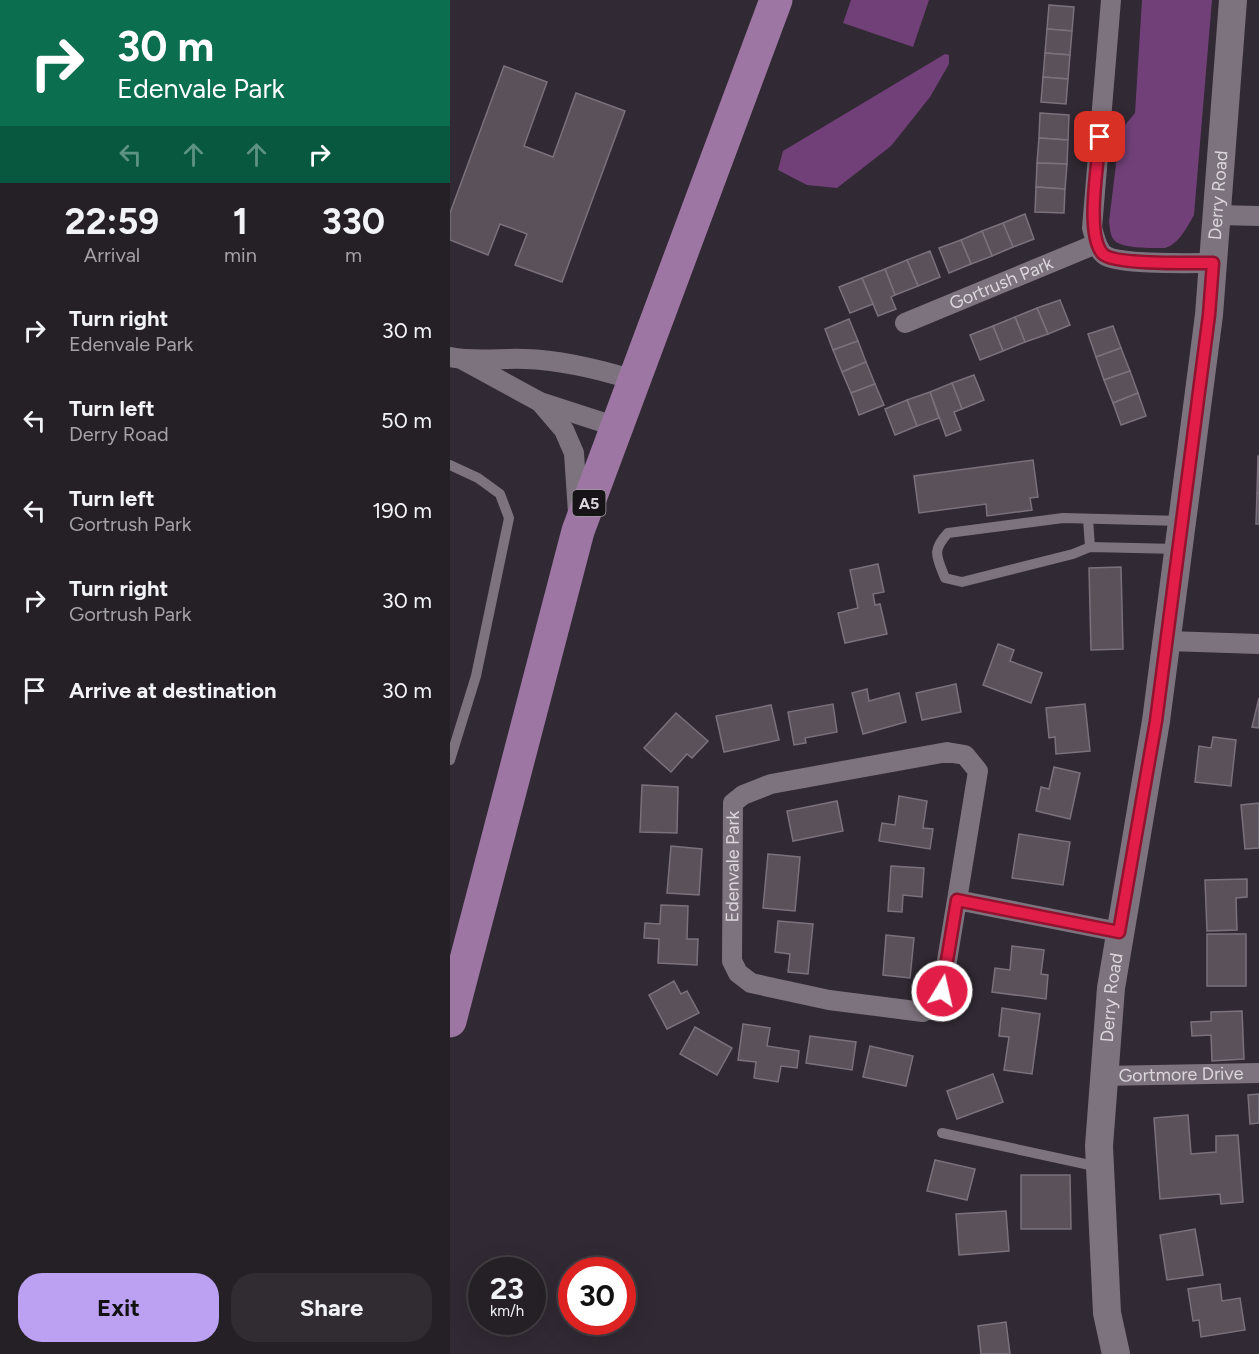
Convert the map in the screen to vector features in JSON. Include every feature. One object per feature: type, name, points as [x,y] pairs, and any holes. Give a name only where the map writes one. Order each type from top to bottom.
[{"type":"highway","name":"A5","points":[[450,1021],[578,531],[776,0]]},
{"type":"main road","name":"Derry Road","points":[[1116,1354],[1107,1313],[1099,1167],[1110,988],[1156,721],[1209,315],[1233,0]]},
{"type":"street","points":[[1111,0],[1092,228],[1096,244],[1104,255],[1119,261],[1213,263]]},
{"type":"street","points":[[1217,216],[1259,216]]},
{"type":"street","name":"Gortrush Park","points":[[906,323],[1096,244]]},
{"type":"street","points":[[455,358],[526,359],[589,366],[634,380]]},
{"type":"street","points":[[455,358],[540,402],[617,427]]},
{"type":"street","points":[[540,402],[564,430],[574,453],[578,531]]},
{"type":"street","points":[[1167,641],[1259,644]]},
{"type":"street","name":"Edenvale Park","points":[[947,752],[965,755],[978,771],[957,900],[942,991],[935,1003],[923,1012],[829,1000],[751,983],[738,973],[732,961],[733,803],[743,795],[771,784],[947,752]]},
{"type":"street","points":[[957,900],[1119,932]]},
{"type":"street","name":"Gortmore Drive","points":[[1103,1076],[1259,1073]]},
{"type":"lane","points":[[450,465],[478,478],[501,495],[509,518],[476,676],[453,740],[450,760]]},
{"type":"lane","points":[[1063,518],[1088,519],[1181,535],[1090,547],[1073,554],[962,582],[945,578],[936,554],[939,543],[948,533],[1063,518]]},
{"type":"lane","points":[[1088,519],[1090,547]]},
{"type":"lane","points":[[942,1133],[1099,1167]]},
{"type":"shaded area","points":[[851,0],[929,0],[913,47],[843,23]]},
{"type":"shaded area","points":[[1142,0],[1212,0],[1194,215],[1178,239],[1165,248],[1138,247],[1118,243],[1112,236],[1109,222],[1120,131],[1135,113]]},
{"type":"shaded area","points":[[945,54],[949,55],[949,64],[930,97],[891,146],[837,188],[807,185],[778,170],[783,151]]},
{"type":"building","points":[[1049,5],[1074,7],[1072,31],[1047,29]]},
{"type":"building","points":[[1047,29],[1072,31],[1070,55],[1045,53]]},
{"type":"building","points":[[1045,53],[1070,55],[1068,79],[1043,77]]},
{"type":"building","points":[[504,66],[547,82],[524,146],[553,157],[576,93],[625,111],[562,282],[515,265],[527,234],[500,224],[488,255],[450,240],[450,213]]},
{"type":"building","points":[[1043,77],[1068,79],[1066,104],[1041,102]]},
{"type":"building","points":[[1040,113],[1069,115],[1068,140],[1039,138]]},
{"type":"building","points":[[1039,138],[1068,140],[1067,164],[1037,163]]},
{"type":"building","points":[[1037,163],[1067,164],[1065,189],[1036,187]]},
{"type":"building","points":[[1036,187],[1065,189],[1064,213],[1035,212]]},
{"type":"building","points":[[1025,214],[1034,239],[1013,247],[1003,223]]},
{"type":"building","points":[[1003,223],[1013,247],[992,256],[982,231]]},
{"type":"building","points":[[982,231],[992,256],[971,264],[961,240]]},
{"type":"building","points":[[961,240],[971,264],[949,273],[939,248]]},
{"type":"building","points":[[930,251],[940,277],[918,286],[907,260]]},
{"type":"building","points":[[907,260],[918,286],[895,295],[885,269]]},
{"type":"building","points":[[885,269],[895,295],[891,297],[896,309],[878,316],[862,278]]},
{"type":"building","points":[[862,278],[873,304],[850,313],[839,287]]},
{"type":"building","points":[[1060,300],[1070,325],[1048,334],[1037,308]]},
{"type":"building","points":[[1037,308],[1048,334],[1025,342],[1015,317]]},
{"type":"building","points":[[1015,317],[1025,342],[1003,351],[993,326]]},
{"type":"building","points":[[849,319],[858,341],[833,350],[825,329]]},
{"type":"building","points":[[993,326],[1003,351],[980,360],[970,335]]},
{"type":"building","points":[[1113,326],[1121,348],[1096,357],[1088,334]]},
{"type":"building","points":[[858,341],[866,362],[842,372],[833,350]]},
{"type":"building","points":[[1121,348],[1130,371],[1104,380],[1096,357]]},
{"type":"building","points":[[866,362],[875,384],[851,393],[842,372]]},
{"type":"building","points":[[1130,371],[1138,393],[1113,403],[1104,380]]},
{"type":"building","points":[[974,375],[984,400],[962,409],[952,383]]},
{"type":"building","points":[[952,383],[962,409],[954,412],[961,430],[946,436],[930,392]]},
{"type":"building","points":[[875,384],[884,405],[859,415],[851,393]]},
{"type":"building","points":[[930,392],[939,418],[917,426],[907,400]]},
{"type":"building","points":[[1138,393],[1146,416],[1121,425],[1113,403]]},
{"type":"building","points":[[907,400],[917,426],[895,435],[885,409]]},
{"type":"building","points":[[1258,456],[1259,493],[1257,493]]},
{"type":"building","points":[[1033,460],[1038,497],[1030,498],[1032,510],[987,516],[986,504],[919,513],[914,476]]},
{"type":"building","points":[[1257,493],[1259,493],[1259,524],[1256,524]]},
{"type":"building","points":[[878,564],[884,592],[873,594],[875,605],[880,604],[887,634],[845,643],[838,613],[858,608],[850,570]]},
{"type":"building","points":[[1121,567],[1123,649],[1091,650],[1089,568]]},
{"type":"building","points":[[998,644],[1014,650],[1010,661],[1042,673],[1031,703],[983,685]]},
{"type":"building","points":[[956,684],[961,712],[922,720],[916,693]]},
{"type":"building","points":[[867,689],[869,701],[899,693],[906,722],[863,734],[852,693]]},
{"type":"building","points":[[1259,698],[1259,728],[1252,727]]},
{"type":"building","points":[[833,704],[837,732],[805,738],[806,743],[794,745],[788,712]]},
{"type":"building","points":[[1085,704],[1090,751],[1056,754],[1055,737],[1049,738],[1046,708]]},
{"type":"building","points":[[771,705],[779,740],[724,752],[716,716]]},
{"type":"building","points":[[676,713],[708,741],[692,758],[687,754],[671,772],[644,748]]},
{"type":"building","points":[[1213,737],[1236,740],[1231,786],[1195,782],[1199,746],[1211,748]]},
{"type":"building","points":[[1054,767],[1080,773],[1070,819],[1036,811],[1041,787],[1049,789]]},
{"type":"building","points":[[642,785],[678,787],[677,833],[640,832]]},
{"type":"building","points":[[899,796],[927,801],[923,828],[933,829],[930,849],[879,841],[882,823],[895,825]]},
{"type":"building","points":[[837,801],[843,831],[793,841],[787,811]]},
{"type":"building","points":[[1259,803],[1259,848],[1245,849],[1241,805]]},
{"type":"building","points":[[1019,834],[1070,842],[1063,885],[1012,878]]},
{"type":"building","points":[[671,846],[702,849],[699,895],[667,893]]},
{"type":"building","points":[[768,854],[800,857],[795,911],[763,908]]},
{"type":"building","points":[[891,866],[924,868],[922,897],[903,895],[902,912],[888,911]]},
{"type":"building","points":[[1247,879],[1247,897],[1236,898],[1237,930],[1207,931],[1205,880]]},
{"type":"building","points":[[661,905],[688,906],[687,939],[698,939],[697,965],[658,963],[659,939],[644,938],[645,923],[660,924]]},
{"type":"building","points":[[778,921],[813,924],[808,974],[788,972],[790,954],[775,952]]},
{"type":"building","points":[[1207,934],[1246,934],[1246,986],[1207,986]]},
{"type":"building","points":[[886,935],[914,938],[910,978],[883,975]]},
{"type":"building","points":[[1012,946],[1044,950],[1041,974],[1048,975],[1046,999],[992,992],[995,968],[1010,970]]},
{"type":"building","points":[[674,981],[681,994],[687,991],[699,1013],[667,1029],[649,995]]},
{"type":"building","points":[[1002,1008],[1040,1014],[1032,1074],[1004,1070],[1009,1037],[999,1036]]},
{"type":"building","points":[[1242,1011],[1244,1059],[1212,1061],[1211,1035],[1192,1036],[1191,1022],[1211,1021],[1211,1012]]},
{"type":"building","points":[[743,1024],[770,1028],[767,1046],[799,1051],[797,1068],[781,1066],[778,1082],[754,1078],[756,1062],[738,1060]]},
{"type":"building","points":[[695,1027],[732,1048],[717,1075],[680,1054]]},
{"type":"building","points":[[810,1036],[856,1042],[852,1070],[806,1063]]},
{"type":"building","points":[[870,1046],[913,1056],[906,1086],[863,1077]]},
{"type":"building","points":[[993,1074],[1003,1102],[957,1119],[947,1091]]},
{"type":"building","points":[[1259,1094],[1259,1123],[1250,1124],[1248,1095]]},
{"type":"building","points":[[1188,1115],[1191,1154],[1216,1152],[1216,1136],[1238,1135],[1243,1202],[1221,1204],[1220,1194],[1160,1199],[1154,1118]]},
{"type":"building","points":[[935,1160],[975,1169],[967,1200],[927,1191]]},
{"type":"building","points":[[1021,1175],[1070,1175],[1071,1229],[1021,1229]]},
{"type":"building","points":[[1006,1211],[1009,1251],[959,1255],[956,1214]]},
{"type":"building","points":[[1195,1229],[1203,1275],[1167,1280],[1160,1235]]},
{"type":"building","points":[[1220,1284],[1222,1301],[1240,1298],[1245,1330],[1201,1337],[1199,1320],[1193,1321],[1188,1289]]},
{"type":"building","points":[[1006,1322],[1010,1354],[981,1354],[978,1326]]},
{"type":"route","points":[[942,991],[957,900],[1119,932],[1156,721],[1209,315],[1213,263],[1119,261],[1104,255],[1096,244],[1092,228],[1100,137]]}]
